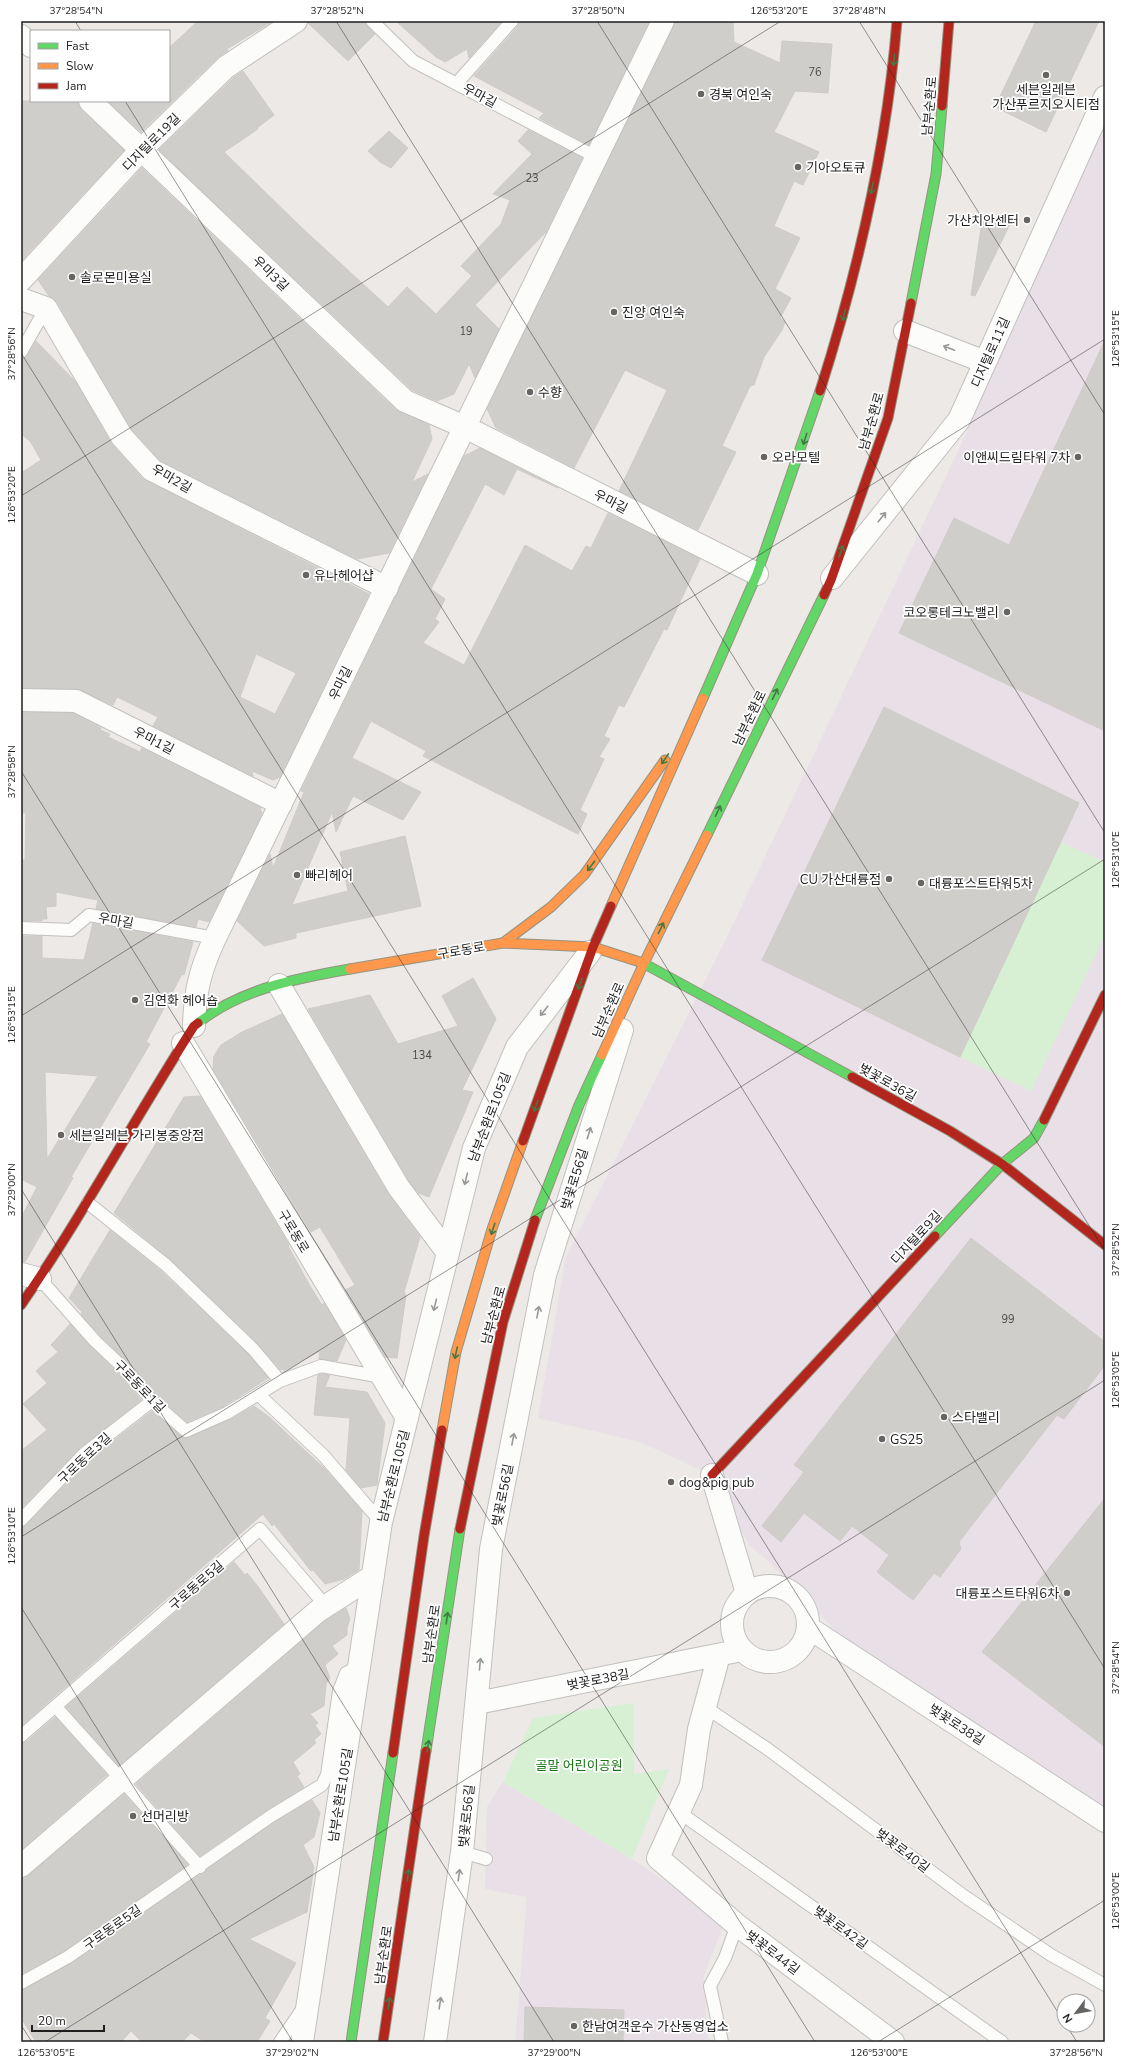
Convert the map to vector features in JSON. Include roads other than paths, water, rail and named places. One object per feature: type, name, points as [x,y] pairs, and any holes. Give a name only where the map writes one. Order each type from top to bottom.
[{"type":"main road","name":"남부순환로","points":[[351,2042],[424,1536],[456,1352],[492,1229],[593,947],[757,574],[803,443],[844,317],[876,166],[893,72],[897,21]]},
{"type":"main road","name":"남부순환로","points":[[383,2042],[458,1540],[503,1322],[531,1230],[579,1105],[644,963],[831,580],[888,418],[936,174],[949,21]]},
{"type":"main road","points":[[503,943],[551,907],[584,875],[695,716]]},
{"type":"main road","name":"구로동로","points":[[21,1305],[30,1276],[88,1203],[188,1035],[214,1010],[236,999],[304,977],[503,943],[593,947],[644,963]]},
{"type":"main road","name":"벚꽃로36길","points":[[644,963],[944,1127],[1002,1164],[1105,1245]]},
{"type":"main road","name":"디지털로9길","points":[[712,1476],[1002,1164],[1034,1138],[1055,1101],[1105,995]]},
{"type":"street","name":"디지털로19길","points":[[21,280],[141,150],[226,67],[296,21]]},
{"type":"street","name":"우마길","points":[[188,1035],[203,964],[215,938],[663,21]]},
{"type":"street","points":[[21,36],[30,45]]},
{"type":"street","name":"디지털로11길","points":[[831,580],[959,420],[1105,97]]},
{"type":"street","name":"우마3길","points":[[91,102],[405,401],[465,427]]},
{"type":"street","points":[[21,299],[46,308]]},
{"type":"street","name":"우마2길","points":[[46,308],[122,437],[152,470],[387,588]]},
{"type":"street","points":[[905,331],[985,362]]},
{"type":"street","name":"우마길","points":[[465,427],[757,574]]},
{"type":"street","name":"우마1길","points":[[21,700],[76,701],[281,804]]},
{"type":"street","name":"남부순환로105길","points":[[302,2042],[381,1522],[474,1148],[517,1047],[593,947]]},
{"type":"street","name":"벚꽃로56길","points":[[435,2042],[462,1852],[491,1549],[545,1275],[594,1114],[644,963]]},
{"type":"street","points":[[278,985],[399,1188],[448,1253]]},
{"type":"street","name":"구로동로","points":[[188,1035],[382,1377],[407,1418]]},
{"type":"street","points":[[712,1476],[747,1593]]},
{"type":"street","points":[[21,1866],[325,1605],[373,1576]]},
{"type":"street","points":[[775,1585],[787,1589],[797,1596],[804,1606],[808,1617],[809,1628],[805,1640],[798,1651],[782,1660],[763,1661],[752,1658],[742,1650],[735,1639],[732,1627],[733,1614],[738,1602],[747,1593],[764,1586],[775,1585]]},
{"type":"street","name":"벚꽃로38길","points":[[809,1628],[1105,1820]]},
{"type":"street","name":"벚꽃로38길","points":[[477,1703],[742,1650]]},
{"type":"street","points":[[680,1812],[691,1785],[698,1729],[719,1655]]},
{"type":"street","name":"벚꽃로44길","points":[[680,1812],[658,1858],[737,1925],[893,2042]]},
{"type":"lane","name":"우마길","points":[[372,21],[413,61],[596,158]]},
{"type":"lane","points":[[457,83],[512,21]]},
{"type":"lane","points":[[21,352],[46,308]]},
{"type":"lane","name":"우마길","points":[[21,928],[71,930],[89,915],[215,938]]},
{"type":"lane","points":[[88,1203],[166,1265],[254,1350],[280,1381]]},
{"type":"lane","name":"구로동로1길","points":[[30,1276],[130,1374],[152,1401],[186,1431],[227,1413],[280,1381],[321,1366],[382,1377]]},
{"type":"lane","points":[[259,1395],[323,1455],[381,1522]]},
{"type":"lane","name":"구로동로3길","points":[[21,1520],[85,1453],[152,1401]]},
{"type":"lane","name":"구로동로5길","points":[[21,1736],[260,1529],[325,1605]]},
{"type":"lane","name":"구로동로5길","points":[[21,1983],[68,1957],[200,1867],[271,1816],[322,1785],[327,1775],[339,1691],[346,1672],[359,1666]]},
{"type":"lane","points":[[56,1707],[200,1867]]},
{"type":"lane","name":"벚꽃로40길","points":[[705,1707],[769,1750],[964,1896],[1051,1955],[1105,1985]]},
{"type":"lane","name":"벚꽃로42길","points":[[680,1812],[1002,2042]]},
{"type":"lane","points":[[462,1852],[486,1859]]},
{"type":"lane","points":[[722,2042],[710,1986],[725,1958],[737,1925]]},
{"type":"lane","points":[[280,2042],[309,1998]]},
{"type":"place","name":"세븐일레븐 가산푸르지오시티점","points":[[1046,75]]},
{"type":"place","name":"경북 여인숙","points":[[701,94]]},
{"type":"place","name":"기아오토큐","points":[[798,167]]},
{"type":"place","name":"가산치안센터","points":[[1027,220]]},
{"type":"place","name":"솔로몬미용실","points":[[72,277]]},
{"type":"place","name":"진양 여인숙","points":[[614,312]]},
{"type":"place","name":"수향","points":[[530,392]]},
{"type":"place","name":"오라모텔","points":[[764,457]]},
{"type":"place","name":"이앤씨드림타워 7차","points":[[1078,457]]},
{"type":"place","name":"유나헤어샵","points":[[306,575]]},
{"type":"place","name":"코오롱테크노밸리","points":[[1007,612]]},
{"type":"place","name":"빠리헤어","points":[[297,875]]},
{"type":"place","name":"CU 가산대륭점","points":[[889,879]]},
{"type":"place","name":"대륭포스트타워5차","points":[[921,883]]},
{"type":"place","name":"김연화 헤어숍","points":[[135,1000]]},
{"type":"place","name":"세븐일레븐 가리봉중앙점","points":[[61,1135]]},
{"type":"place","name":"스타밸리","points":[[944,1417]]},
{"type":"place","name":"GS25","points":[[882,1439]]},
{"type":"place","name":"dog&pig pub","points":[[671,1482]]},
{"type":"place","name":"대륭포스트타워6차","points":[[1067,1593]]},
{"type":"place","name":"선머리방","points":[[133,1816]]},
{"type":"place","name":"한남여객운수 가산동영업소","points":[[574,2026]]},
{"type":"park label","name":"골말 어린이공원","points":[[579,1765]]}]
